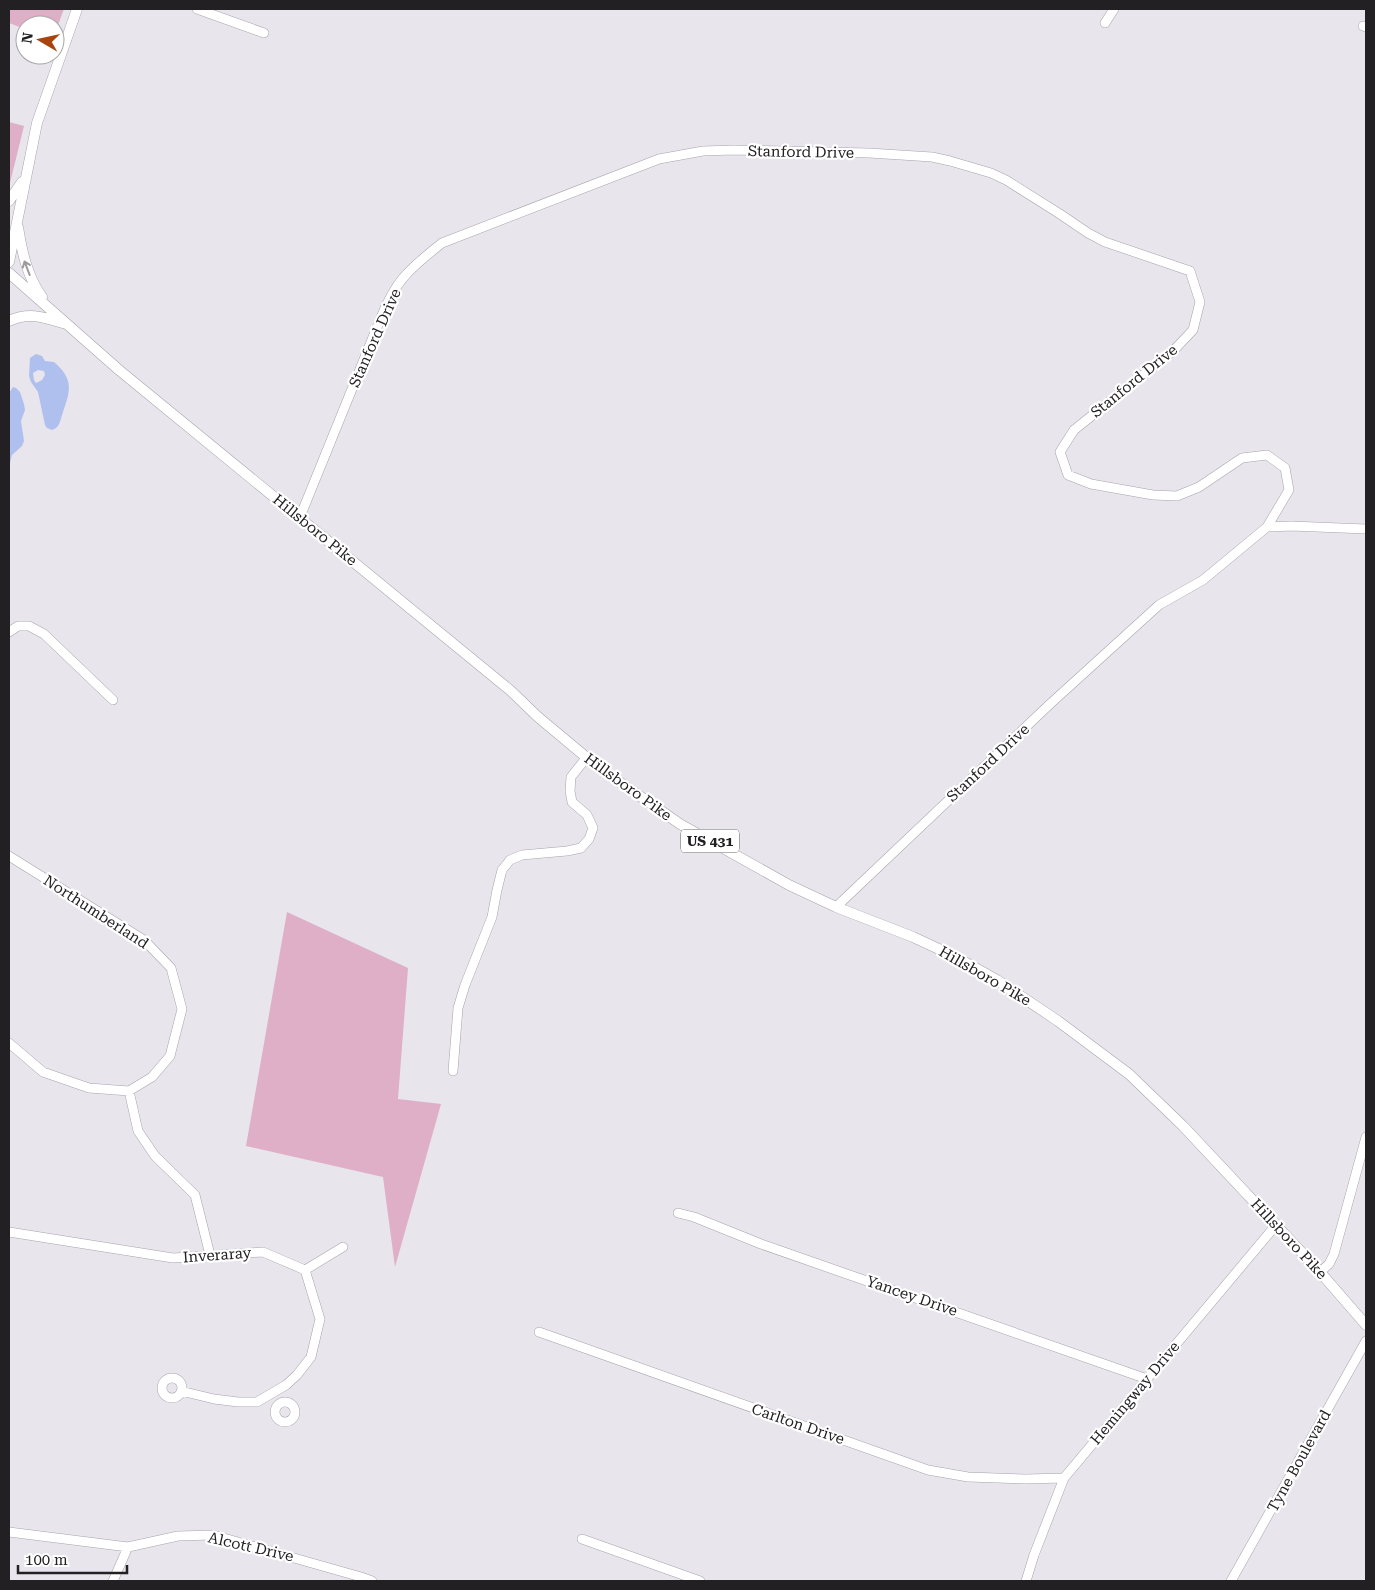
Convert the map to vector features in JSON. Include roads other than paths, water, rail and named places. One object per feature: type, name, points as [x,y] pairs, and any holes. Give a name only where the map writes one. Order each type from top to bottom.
[{"type":"main road","points":[[9,262],[38,117],[77,9]]},
{"type":"main road","points":[[9,201],[26,175]]},
{"type":"main road","points":[[17,216],[24,260],[34,285],[51,310]]},
{"type":"main road","name":"Hillsboro Pike","points":[[9,273],[119,370],[511,691],[538,717],[598,766],[680,824],[789,885],[836,907],[913,937],[956,957],[997,980],[1058,1021],[1129,1074],[1183,1126],[1320,1272],[1366,1325]]},
{"type":"main road","points":[[9,322],[25,315],[45,318],[68,325]]},
{"type":"street","points":[[197,9],[264,34]]},
{"type":"street","points":[[1105,23],[1114,9]]},
{"type":"street","name":"Stanford Drive","points":[[300,517],[390,297],[402,279],[414,266],[442,243],[658,159],[702,151],[734,150],[869,153],[932,157],[991,173],[1006,180],[1105,242],[1190,271],[1200,302],[1193,330],[1174,350],[1074,430],[1060,452],[1068,475],[1091,484],[1153,495],[1177,496],[1199,487],[1242,458],[1267,455],[1285,468],[1289,490],[1267,527],[1202,580],[1159,605],[1043,711],[836,907]]},
{"type":"street","points":[[1267,527],[1366,528]]},
{"type":"street","points":[[9,632],[18,626],[29,626],[44,634],[113,700]]},
{"type":"street","points":[[453,1071],[458,1008],[492,917],[502,870],[510,860],[522,855],[582,848],[593,828],[587,815],[572,802],[570,791],[571,777],[587,757]]},
{"type":"street","name":"Northumberland","points":[[9,856],[144,940],[171,968],[182,1008],[170,1056],[152,1077],[129,1091]]},
{"type":"street","points":[[9,1043],[44,1072],[89,1088],[129,1091],[138,1131],[155,1156],[194,1195],[210,1255]]},
{"type":"street","points":[[1320,1272],[1329,1264],[1334,1254],[1366,1137]]},
{"type":"street","name":"Yancey Drive","points":[[678,1213],[694,1217],[761,1244],[1146,1379]]},
{"type":"street","name":"Hemingway Drive","points":[[1026,1581],[1064,1478],[1276,1225]]},
{"type":"street","name":"Inveraray","points":[[9,1232],[173,1258],[263,1252],[306,1270]]},
{"type":"street","points":[[181,1391],[214,1399],[257,1402],[286,1385],[297,1375],[311,1357],[320,1319],[306,1270],[343,1247]]},
{"type":"street","name":"Carlton Drive","points":[[539,1332],[928,1470],[968,1477],[1064,1478]]},
{"type":"street","name":"Tyne Boulevard","points":[[1231,1581],[1366,1341]]},
{"type":"street","points":[[274,1392],[280,1404]]},
{"type":"street","name":"Alcott Drive","points":[[9,1532],[128,1547],[178,1536],[213,1535],[372,1581]]},
{"type":"street","points":[[582,1539],[700,1581]]},
{"type":"street","points":[[113,1581],[128,1547]]},
{"type":"water","points":[[36,354],[42,356],[45,361],[54,362],[68,381],[69,393],[65,407],[59,424],[52,430],[45,425],[38,392],[29,376],[30,358]],"holes":[[[38,370],[44,371],[45,375],[42,380],[36,383],[33,373]]]},
{"type":"water","points":[[13,387],[20,392],[24,404],[25,410],[21,421],[24,441],[22,446],[12,455],[9,467],[9,393]]}]
